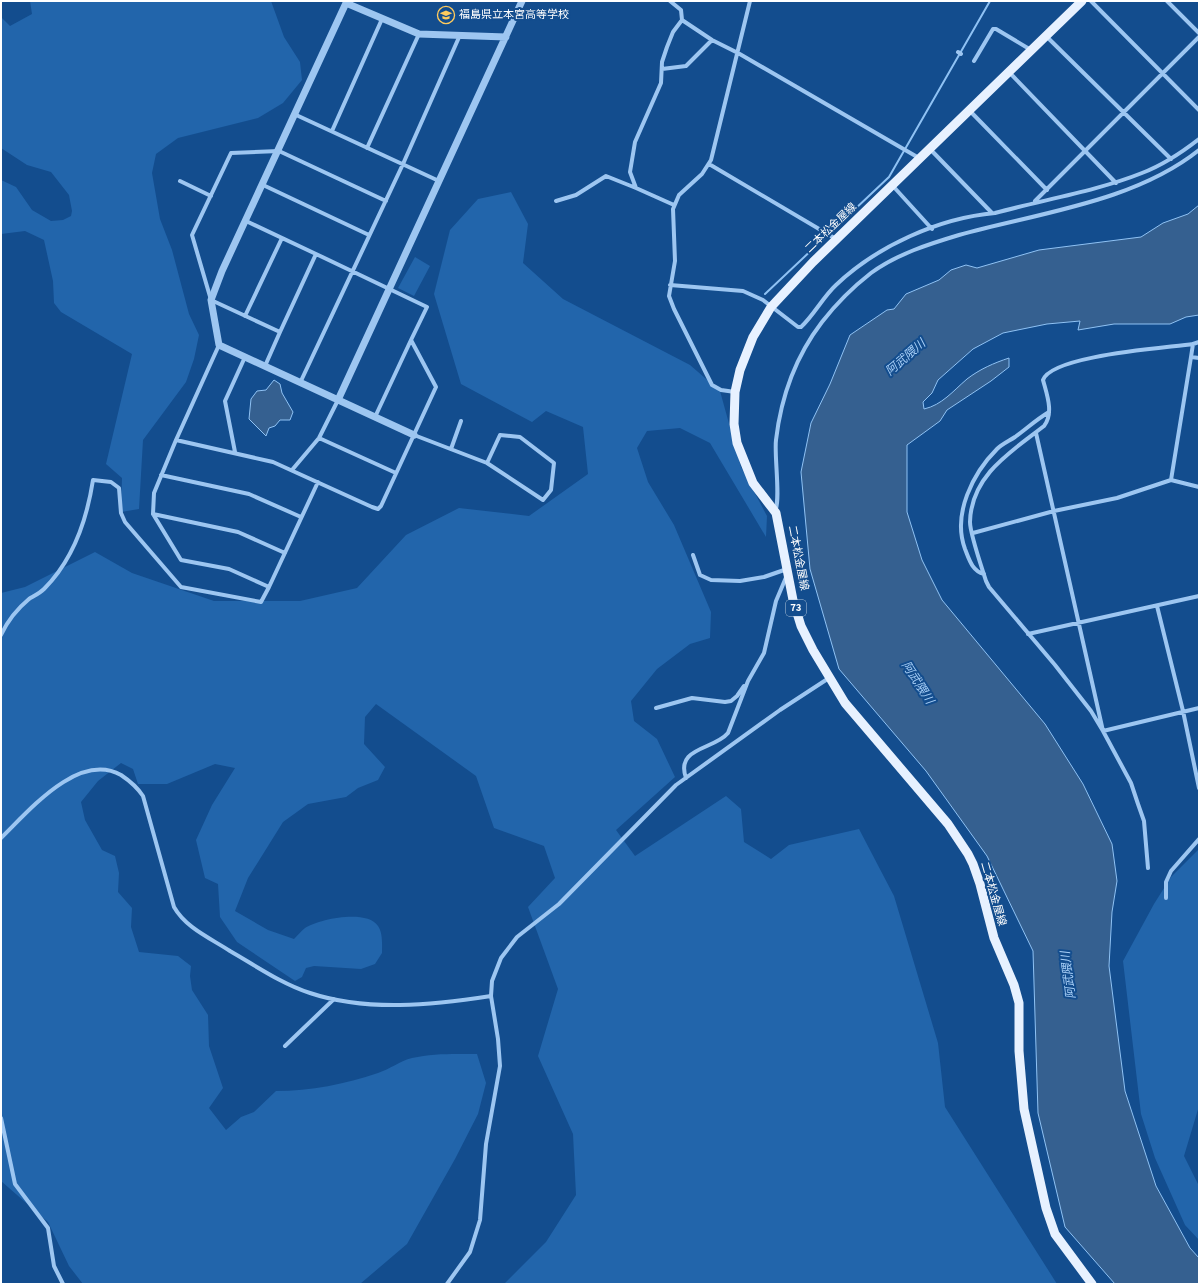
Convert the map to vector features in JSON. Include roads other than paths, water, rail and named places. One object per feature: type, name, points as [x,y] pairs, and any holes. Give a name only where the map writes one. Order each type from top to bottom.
[{"type":"main road","name":"二本松金屋線","points":[[1082,1],[892,185],[834,238],[772,307],[753,337],[740,370],[735,392],[734,424],[737,443],[753,484],[774,511],[781,532],[788,571],[801,626],[829,678],[845,703],[948,824],[968,854],[980,884],[994,938],[1014,985],[1019,1002],[1019,1051],[1024,1109],[1046,1208],[1055,1234],[1092,1284]]},
{"type":"street","points":[[292,470],[319,438],[338,400],[522,1]]},
{"type":"street","points":[[636,188],[630,172],[635,142],[661,83],[662,69],[667,47],[673,32],[682,20],[681,10],[670,1]]},
{"type":"street","points":[[735,392],[721,390],[712,385],[669,296],[675,260],[673,224],[674,205],[679,195],[699,177],[709,164],[750,1]]},
{"type":"street","points":[[1091,1],[1199,110]]},
{"type":"street","points":[[1167,1],[1199,33]]},
{"type":"street","points":[[211,300],[222,271],[279,151],[294,114],[346,3],[419,34],[506,37]]},
{"type":"street","points":[[332,131],[382,19]]},
{"type":"street","points":[[682,20],[712,40],[738,53],[919,158]]},
{"type":"street","points":[[974,61],[993,29],[996,29],[1031,50]]},
{"type":"street","points":[[367,148],[419,34]]},
{"type":"street","points":[[300,383],[386,201],[460,35]]},
{"type":"street","points":[[1046,36],[1123,114],[1171,159]]},
{"type":"street","points":[[1035,202],[1199,37]]},
{"type":"street","points":[[662,69],[686,66],[712,40]]},
{"type":"street","points":[[1009,72],[1116,183]]},
{"type":"street","points":[[970,110],[1047,190]]},
{"type":"street","points":[[294,114],[439,181]]},
{"type":"street","points":[[670,285],[734,289],[756,296],[798,327],[801,327],[836,285],[880,251],[908,237],[932,228],[983,214],[1116,183],[1143,173],[1171,159],[1199,139]]},
{"type":"street","points":[[929,149],[992,213]]},
{"type":"street","points":[[774,511],[778,504],[776,440],[788,385],[800,356],[811,337],[833,308],[851,290],[872,273],[912,250],[972,232],[1121,192],[1168,170],[1199,150]]},
{"type":"street","points":[[269,587],[229,569],[181,560],[153,514],[154,493],[161,475],[220,345],[211,300],[192,235],[231,152],[279,151],[386,201]]},
{"type":"street","points":[[709,164],[834,238]]},
{"type":"street","points":[[556,201],[576,196],[606,176],[674,205]]},
{"type":"street","points":[[180,181],[211,196]]},
{"type":"street","points":[[263,185],[369,235]]},
{"type":"street","points":[[892,185],[932,228]]},
{"type":"street","points":[[246,221],[427,307],[375,417]]},
{"type":"street","points":[[245,316],[282,238]]},
{"type":"street","points":[[265,366],[316,254]]},
{"type":"street","points":[[211,300],[280,332]]},
{"type":"street","points":[[176,440],[235,452],[273,462],[378,509],[381,506],[436,387],[411,340]]},
{"type":"street","points":[[1148,868],[1144,821],[1131,782],[1103,731],[1067,680],[989,587],[970,522],[971,513],[983,481],[991,469],[1036,433],[1048,420],[1049,412],[1043,380],[1048,372],[1096,357],[1136,350],[1161,349],[1199,342]]},
{"type":"street","points":[[1171,480],[1193,344]]},
{"type":"street","points":[[220,345],[375,417],[487,463],[543,500],[551,490],[554,463],[520,436],[500,435],[487,463]]},
{"type":"street","points":[[235,452],[225,401],[245,357]]},
{"type":"street","points":[[1191,358],[1199,358]]},
{"type":"street","points":[[984,574],[973,568],[964,545],[961,531],[962,514],[967,496],[986,462],[999,448],[1049,412]]},
{"type":"street","points":[[451,449],[461,421]]},
{"type":"street","points":[[1036,433],[1103,731]]},
{"type":"street","points":[[319,438],[396,473]]},
{"type":"street","points":[[161,475],[249,494],[301,517]]},
{"type":"street","points":[[1,635],[14,613],[24,603],[44,589],[63,567],[71,554],[86,508],[93,480],[111,482],[119,488],[121,512],[125,522],[181,587],[261,602],[318,482]]},
{"type":"street","points":[[973,533],[1054,511],[1117,498],[1171,480],[1199,487]]},
{"type":"street","points":[[153,514],[238,532],[285,553]]},
{"type":"street","points":[[693,555],[700,575],[711,580],[752,580],[788,571]]},
{"type":"street","points":[[686,778],[684,766],[687,757],[724,738],[728,733],[746,685],[764,653],[776,601],[788,571]]},
{"type":"street","points":[[1028,634],[1199,596]]},
{"type":"street","points":[[1156,606],[1183,711],[1199,788]]},
{"type":"street","points":[[447,1284],[470,1252],[480,1220],[486,1144],[500,1066],[498,1039],[490,996],[496,968],[506,950],[517,937],[558,904],[657,803],[686,778],[780,710],[829,678]]},
{"type":"street","points":[[656,708],[692,698],[718,702],[731,701],[746,685]]},
{"type":"street","points":[[1103,731],[1199,708]]},
{"type":"street","points":[[1,838],[49,792],[72,777],[100,770],[118,774],[133,783],[143,796],[174,906],[184,921],[265,972],[298,988],[349,1002],[409,1005],[436,1004],[490,996]]},
{"type":"street","points":[[1166,898],[1166,882],[1171,871],[1199,839]]},
{"type":"street","points":[[285,1046],[334,999]]},
{"type":"street","points":[[1,1118],[15,1184],[48,1228],[54,1266],[63,1284]]},
{"type":"water","name":"阿武隈川","points":[[1199,205],[1199,315],[1186,317],[1170,324],[1114,324],[1078,330],[1080,321],[1047,324],[1003,333],[973,349],[938,380],[932,393],[923,402],[924,409],[942,401],[967,379],[987,367],[1009,358],[1009,367],[991,381],[947,410],[940,421],[907,445],[907,512],[922,560],[942,600],[1045,724],[1083,784],[1112,844],[1117,881],[1112,912],[1109,966],[1125,1091],[1156,1186],[1190,1248],[1199,1258],[1199,1284],[1115,1284],[1065,1227],[1038,1113],[1033,951],[987,856],[926,771],[839,669],[810,569],[801,472],[811,423],[830,384],[850,335],[887,310],[894,309],[906,294],[939,280],[951,270],[966,265],[977,268],[1039,250],[1141,237],[1163,223],[1188,214]]},
{"type":"water","points":[[274,380],[280,384],[282,393],[293,412],[290,420],[280,420],[275,426],[269,428],[266,436],[249,419],[251,399],[257,391],[266,390]]},
{"type":"waterway","points":[[765,294],[889,177],[990,1]]},
{"type":"place","name":"福島県立本宮高等学校","points":[[446,15]]}]
